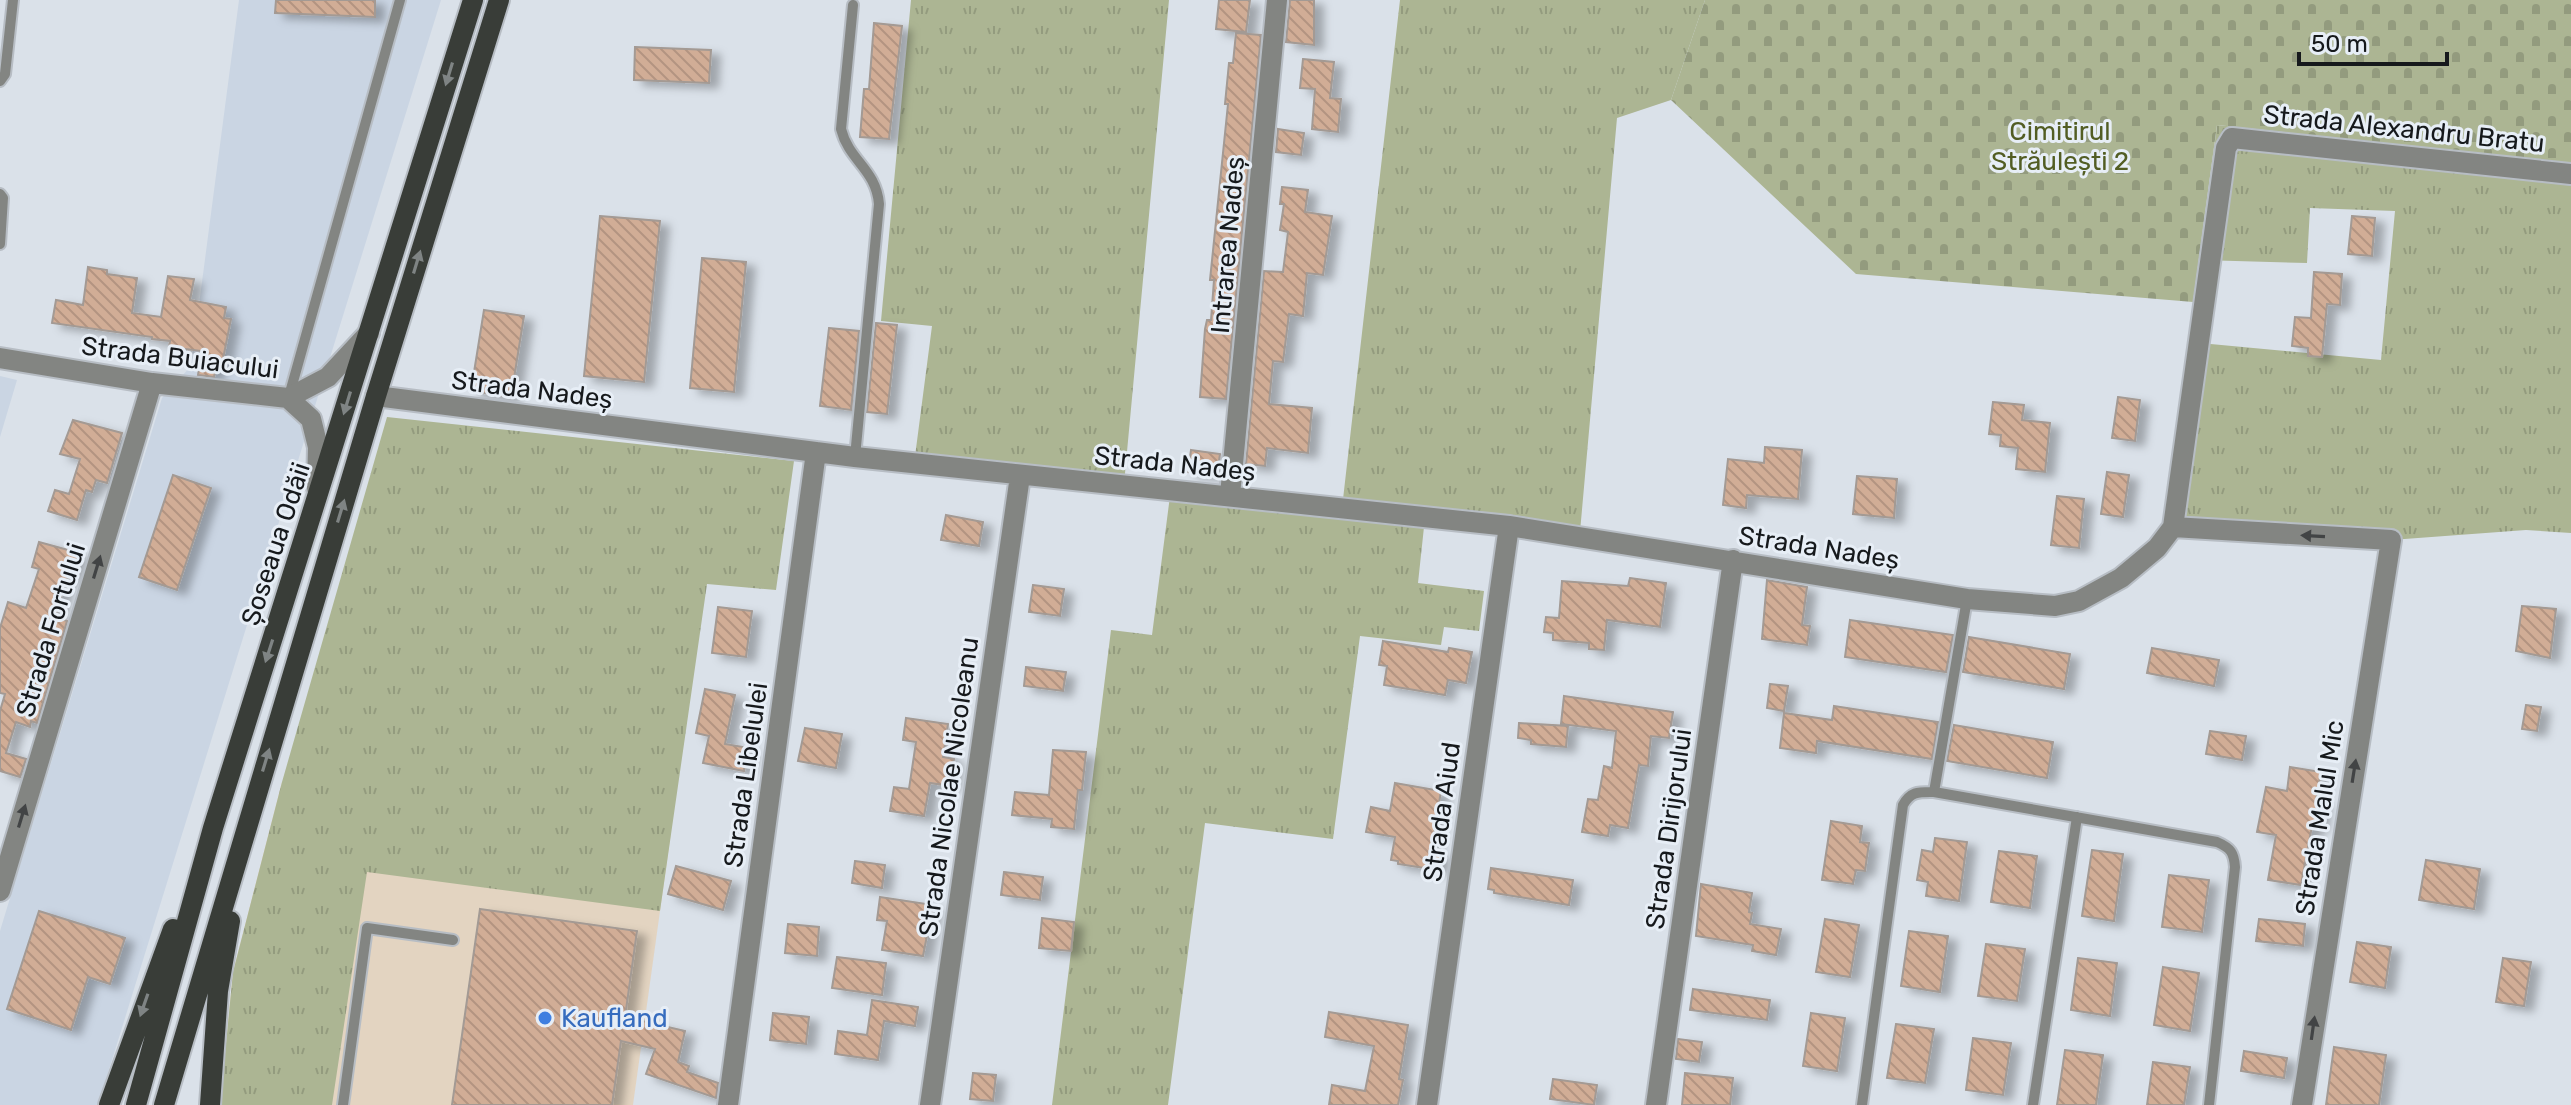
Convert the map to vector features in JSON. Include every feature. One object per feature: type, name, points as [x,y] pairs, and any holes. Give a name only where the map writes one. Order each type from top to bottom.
[{"type":"main road","name":"Șoseaua Odăii","points":[[136,1105],[213,828],[473,0]]},
{"type":"main road","name":"Șoseaua Odăii","points":[[164,1105],[376,396],[499,0]]},
{"type":"main road","points":[[109,1105],[148,992],[213,828]]},
{"type":"main road","points":[[210,1105],[218,991],[244,835]]},
{"type":"street","name":"Intrarea Nadeș","points":[[1230,495],[1277,0]]},
{"type":"street","name":"Strada Alexandru Bratu","points":[[2173,527],[2226,148],[2232,138],[2571,174]]},
{"type":"street","points":[[288,398],[328,377],[369,333]]},
{"type":"street","name":"Strada Buiacului","points":[[0,358],[152,383],[288,398],[311,419],[318,447],[316,503]]},
{"type":"street","name":"Strada Fortului","points":[[0,891],[152,383]]},
{"type":"street","name":"Strada Nadeș","points":[[376,396],[1020,476],[1230,495],[1509,526],[1967,599],[2055,606],[2079,601],[2102,590],[2138,565],[2173,527]]},
{"type":"street","name":"Strada Libelulei","points":[[728,1105],[816,452]]},
{"type":"street","name":"Strada Nicolae Nicoleanu","points":[[930,1105],[1020,476]]},
{"type":"street","name":"Strada Aiud","points":[[1427,1105],[1509,526]]},
{"type":"street","name":"Strada Malul Mic","points":[[2173,527],[2391,540],[2302,1105]]},
{"type":"street","name":"Strada Dirijorului","points":[[1656,1105],[1733,560]]},
{"type":"lane","points":[[0,81],[5,74],[13,0]]},
{"type":"lane","points":[[288,398],[400,0]]},
{"type":"lane","points":[[853,5],[841,129],[844,143],[877,186],[879,204],[855,457]]},
{"type":"lane","points":[[0,194],[3,198],[0,244]]},
{"type":"lane","points":[[1934,792],[1967,599]]},
{"type":"lane","points":[[1862,1105],[1903,805],[1908,796],[1915,792],[1934,792],[2077,817],[2217,842],[2228,847],[2234,855],[2235,867],[2209,1105]]},
{"type":"lane","points":[[2033,1105],[2077,817]]},
{"type":"lane","points":[[343,1105],[367,928],[453,940]]},
{"type":"shaded area","points":[[239,0],[441,0],[98,1105],[0,1105],[0,931],[162,398],[191,366]]},
{"type":"shaded area","points":[[0,376],[17,380],[0,437]]},
{"type":"shaded area","points":[[282,782],[671,832],[633,1105],[220,1105],[233,972]]},
{"type":"green space","points":[[911,0],[1169,0],[1124,484],[914,464],[932,326],[881,321]]},
{"type":"green space","points":[[1400,0],[1705,0],[1671,100],[1617,118],[1580,532],[1342,508]]},
{"type":"green space","name":"Cimitirul Străulești 2","points":[[1705,0],[2571,0],[2571,163],[2217,125],[2193,302],[1856,274],[1671,100]]},
{"type":"green space","points":[[2217,125],[2571,163],[2571,533],[2526,530],[2391,540],[2173,527],[2200,343],[2381,360],[2395,211],[2310,208],[2307,263],[2200,260]]},
{"type":"green space","points":[[387,417],[794,461],[776,590],[707,584],[660,911],[367,872],[332,1105],[220,1105],[233,972],[282,782]]},
{"type":"green space","points":[[1170,496],[1424,527],[1418,583],[1484,591],[1479,631],[1444,627],[1441,645],[1360,636],[1333,839],[1205,823],[1168,1105],[1052,1105],[1111,630],[1152,635]]},
{"type":"building","points":[[276,0],[375,0],[375,17],[275,13]]},
{"type":"building","points":[[1219,0],[1250,0],[1246,32],[1216,29]]},
{"type":"building","points":[[1290,0],[1314,0],[1314,45],[1286,42]]},
{"type":"building","points":[[874,23],[902,26],[889,139],[860,137],[864,89],[869,89]]},
{"type":"building","points":[[1236,33],[1261,35],[1226,399],[1200,397],[1205,329],[1207,320],[1211,320],[1214,280],[1210,280],[1228,104],[1225,104],[1229,63],[1233,63]]},
{"type":"building","points":[[635,47],[711,50],[709,83],[634,80]]},
{"type":"building","points":[[1303,59],[1334,62],[1330,98],[1341,99],[1338,132],[1312,129],[1315,89],[1300,88]]},
{"type":"building","points":[[1278,129],[1304,133],[1301,155],[1276,152]]},
{"type":"building","points":[[1282,187],[1308,190],[1305,212],[1332,216],[1323,275],[1307,273],[1303,316],[1289,314],[1283,362],[1273,361],[1269,404],[1312,408],[1308,453],[1267,448],[1265,466],[1246,464],[1264,271],[1283,272],[1288,232],[1280,230],[1284,204],[1280,204]]},
{"type":"building","points":[[600,216],[660,221],[644,382],[584,376]]},
{"type":"building","points":[[2352,216],[2375,218],[2372,256],[2348,254]]},
{"type":"building","points":[[702,258],[746,262],[734,392],[690,388]]},
{"type":"building","points":[[88,267],[107,270],[107,274],[137,278],[132,313],[161,317],[168,276],[194,279],[190,300],[226,307],[224,318],[231,319],[222,364],[217,363],[214,377],[198,375],[202,351],[169,347],[170,341],[152,337],[52,323],[56,300],[83,305]]},
{"type":"building","points":[[2314,272],[2342,274],[2340,305],[2327,304],[2322,357],[2308,356],[2308,348],[2292,346],[2295,317],[2311,318]]},
{"type":"building","points":[[484,310],[524,316],[511,397],[471,391]]},
{"type":"building","points":[[876,323],[897,325],[887,414],[867,412]]},
{"type":"building","points":[[829,328],[859,331],[851,410],[820,406]]},
{"type":"building","points":[[2118,397],[2140,400],[2135,441],[2112,438]]},
{"type":"building","points":[[1993,402],[2024,405],[2022,420],[2050,423],[2045,472],[2016,469],[2018,448],[2000,446],[2001,435],[1989,434]]},
{"type":"building","points":[[73,420],[122,433],[107,483],[96,480],[92,492],[86,490],[77,520],[48,511],[55,490],[69,494],[80,459],[60,454]]},
{"type":"building","points":[[1765,447],[1802,450],[1798,499],[1747,495],[1746,508],[1723,505],[1728,459],[1764,463]]},
{"type":"building","points":[[1191,450],[1220,454],[1217,475],[1188,472]]},
{"type":"building","points":[[2107,472],[2129,475],[2123,517],[2101,514]]},
{"type":"building","points":[[173,475],[211,488],[177,590],[139,577]]},
{"type":"building","points":[[1857,476],[1897,479],[1894,518],[1853,514]]},
{"type":"building","points":[[2057,496],[2084,499],[2079,548],[2051,545]]},
{"type":"building","points":[[946,515],[983,522],[979,546],[941,540]]},
{"type":"building","points":[[39,542],[79,553],[71,578],[67,577],[55,617],[67,621],[37,723],[31,721],[30,727],[16,722],[6,753],[26,759],[20,777],[0,771],[0,711],[5,694],[0,693],[0,628],[8,602],[26,608],[39,569],[32,567]]},
{"type":"building","points":[[1630,578],[1666,583],[1660,627],[1607,620],[1604,650],[1589,649],[1589,643],[1553,640],[1553,633],[1544,632],[1546,617],[1559,618],[1562,581],[1628,586]]},
{"type":"building","points":[[1767,580],[1807,587],[1802,625],[1810,626],[1807,645],[1762,639]]},
{"type":"building","points":[[1033,585],[1064,589],[1060,616],[1029,612]]},
{"type":"building","points":[[2522,606],[2556,609],[2550,658],[2516,651]]},
{"type":"building","points":[[718,607],[752,611],[746,657],[712,653]]},
{"type":"building","points":[[1850,620],[1953,635],[1946,672],[1845,657]]},
{"type":"building","points":[[1969,637],[2070,654],[2064,689],[1963,672]]},
{"type":"building","points":[[1383,641],[1448,652],[1449,648],[1472,652],[1466,683],[1448,680],[1445,695],[1384,685],[1387,666],[1379,665]]},
{"type":"building","points":[[2152,648],[2219,660],[2214,686],[2147,673]]},
{"type":"building","points":[[1026,667],[1066,672],[1063,691],[1024,686]]},
{"type":"building","points":[[1770,684],[1788,686],[1784,711],[1767,708]]},
{"type":"building","points":[[705,689],[735,695],[725,744],[749,748],[744,771],[703,763],[709,736],[696,733]]},
{"type":"building","points":[[1564,696],[1673,712],[1669,738],[1651,736],[1648,766],[1639,765],[1628,828],[1610,825],[1608,836],[1582,832],[1588,799],[1598,800],[1604,766],[1612,768],[1616,731],[1561,724]]},
{"type":"building","points":[[2526,705],[2541,707],[2537,731],[2522,729]]},
{"type":"building","points":[[1834,706],[1938,722],[1932,759],[1817,741],[1816,753],[1780,748],[1784,713],[1832,720]]},
{"type":"building","points":[[906,718],[948,724],[943,757],[954,759],[950,786],[930,783],[924,816],[890,811],[894,787],[909,789],[916,742],[903,740]]},
{"type":"building","points":[[1519,723],[1568,726],[1566,747],[1531,744],[1531,740],[1518,738]]},
{"type":"building","points":[[1954,725],[2053,742],[2047,778],[1947,761]]},
{"type":"building","points":[[805,728],[842,734],[836,768],[798,761]]},
{"type":"building","points":[[2210,731],[2246,736],[2242,760],[2206,754]]},
{"type":"building","points":[[1053,750],[1086,752],[1074,829],[1051,827],[1052,819],[1012,815],[1015,792],[1049,795]]},
{"type":"building","points":[[2290,767],[2321,772],[2316,800],[2322,801],[2318,827],[2312,826],[2301,885],[2268,880],[2276,835],[2257,832],[2266,787],[2287,791]]},
{"type":"building","points":[[1395,783],[1441,791],[1431,852],[1441,854],[1438,870],[1398,864],[1398,861],[1391,860],[1395,837],[1366,832],[1371,807],[1390,811]]},
{"type":"building","points":[[1831,821],[1862,826],[1860,842],[1869,843],[1865,871],[1856,870],[1853,884],[1822,880]]},
{"type":"building","points":[[1935,838],[1967,842],[1959,901],[1926,896],[1928,882],[1917,880],[1922,850],[1933,852]]},
{"type":"building","points":[[2092,850],[2123,854],[2114,921],[2082,916]]},
{"type":"building","points":[[1999,851],[2037,856],[2030,908],[1991,902]]},
{"type":"building","points":[[2426,860],[2480,869],[2474,909],[2419,900]]},
{"type":"building","points":[[855,861],[885,865],[882,888],[852,883]]},
{"type":"building","points":[[676,866],[731,881],[723,910],[668,894]]},
{"type":"building","points":[[1491,868],[1573,880],[1569,905],[1494,893],[1494,890],[1488,889]]},
{"type":"building","points":[[1004,872],[1043,877],[1040,900],[1001,895]]},
{"type":"building","points":[[2169,875],[2209,880],[2202,932],[2162,927]]},
{"type":"building","points":[[1701,884],[1752,893],[1750,924],[1781,929],[1776,955],[1752,951],[1753,945],[1696,936]]},
{"type":"building","points":[[880,897],[933,905],[923,956],[882,950],[887,921],[877,920]]},
{"type":"building","name":"Kaufland","points":[[480,909],[637,931],[625,1017],[685,1031],[678,1062],[689,1066],[687,1072],[718,1083],[716,1098],[646,1074],[655,1049],[621,1041],[612,1105],[452,1105]]},
{"type":"building","points":[[39,911],[125,938],[110,984],[88,977],[71,1030],[7,1009]]},
{"type":"building","points":[[1042,918],[1074,922],[1071,951],[1039,948]]},
{"type":"building","points":[[1825,919],[1859,925],[1850,977],[1816,972]]},
{"type":"building","points":[[2259,919],[2305,924],[2303,946],[2256,941]]},
{"type":"building","points":[[788,924],[819,927],[817,956],[785,953]]},
{"type":"building","points":[[1909,931],[1948,936],[1940,992],[1901,986]]},
{"type":"building","points":[[2357,942],[2391,947],[2385,988],[2350,982]]},
{"type":"building","points":[[1986,944],[2025,949],[2017,1001],[1978,996]]},
{"type":"building","points":[[837,957],[886,963],[882,995],[832,988]]},
{"type":"building","points":[[2078,958],[2117,963],[2110,1016],[2071,1010]]},
{"type":"building","points":[[2503,958],[2531,962],[2524,1006],[2496,1002]]},
{"type":"building","points":[[2163,967],[2199,973],[2190,1031],[2154,1025]]},
{"type":"building","points":[[1693,989],[1770,1000],[1767,1020],[1690,1010]]},
{"type":"building","points":[[872,1000],[918,1007],[915,1026],[884,1021],[878,1060],[835,1054],[838,1031],[867,1035]]},
{"type":"building","points":[[1329,1012],[1408,1025],[1398,1105],[1329,1105],[1332,1085],[1365,1091],[1374,1046],[1325,1037]]},
{"type":"building","points":[[773,1013],[809,1017],[806,1044],[770,1040]]},
{"type":"building","points":[[1811,1013],[1845,1018],[1837,1071],[1803,1066]]},
{"type":"building","points":[[1896,1024],[1934,1029],[1925,1083],[1887,1078]]},
{"type":"building","points":[[1973,1038],[2011,1043],[2003,1095],[1966,1090]]},
{"type":"building","points":[[1678,1039],[1702,1042],[1699,1062],[1676,1059]]},
{"type":"building","points":[[2334,1047],[2386,1055],[2379,1105],[2326,1105]]},
{"type":"building","points":[[2065,1050],[2103,1055],[2096,1105],[2057,1105]]},
{"type":"building","points":[[2244,1051],[2287,1058],[2284,1078],[2241,1071]]},
{"type":"building","points":[[2153,1062],[2190,1067],[2184,1105],[2147,1105]]},
{"type":"building","points":[[973,1073],[996,1075],[993,1101],[970,1099]]},
{"type":"building","points":[[1685,1073],[1733,1078],[1730,1105],[1682,1105]]},
{"type":"building","points":[[1553,1079],[1597,1085],[1594,1105],[1550,1099]]},
{"type":"place","name":"Kaufland","points":[[545,1018]]}]
